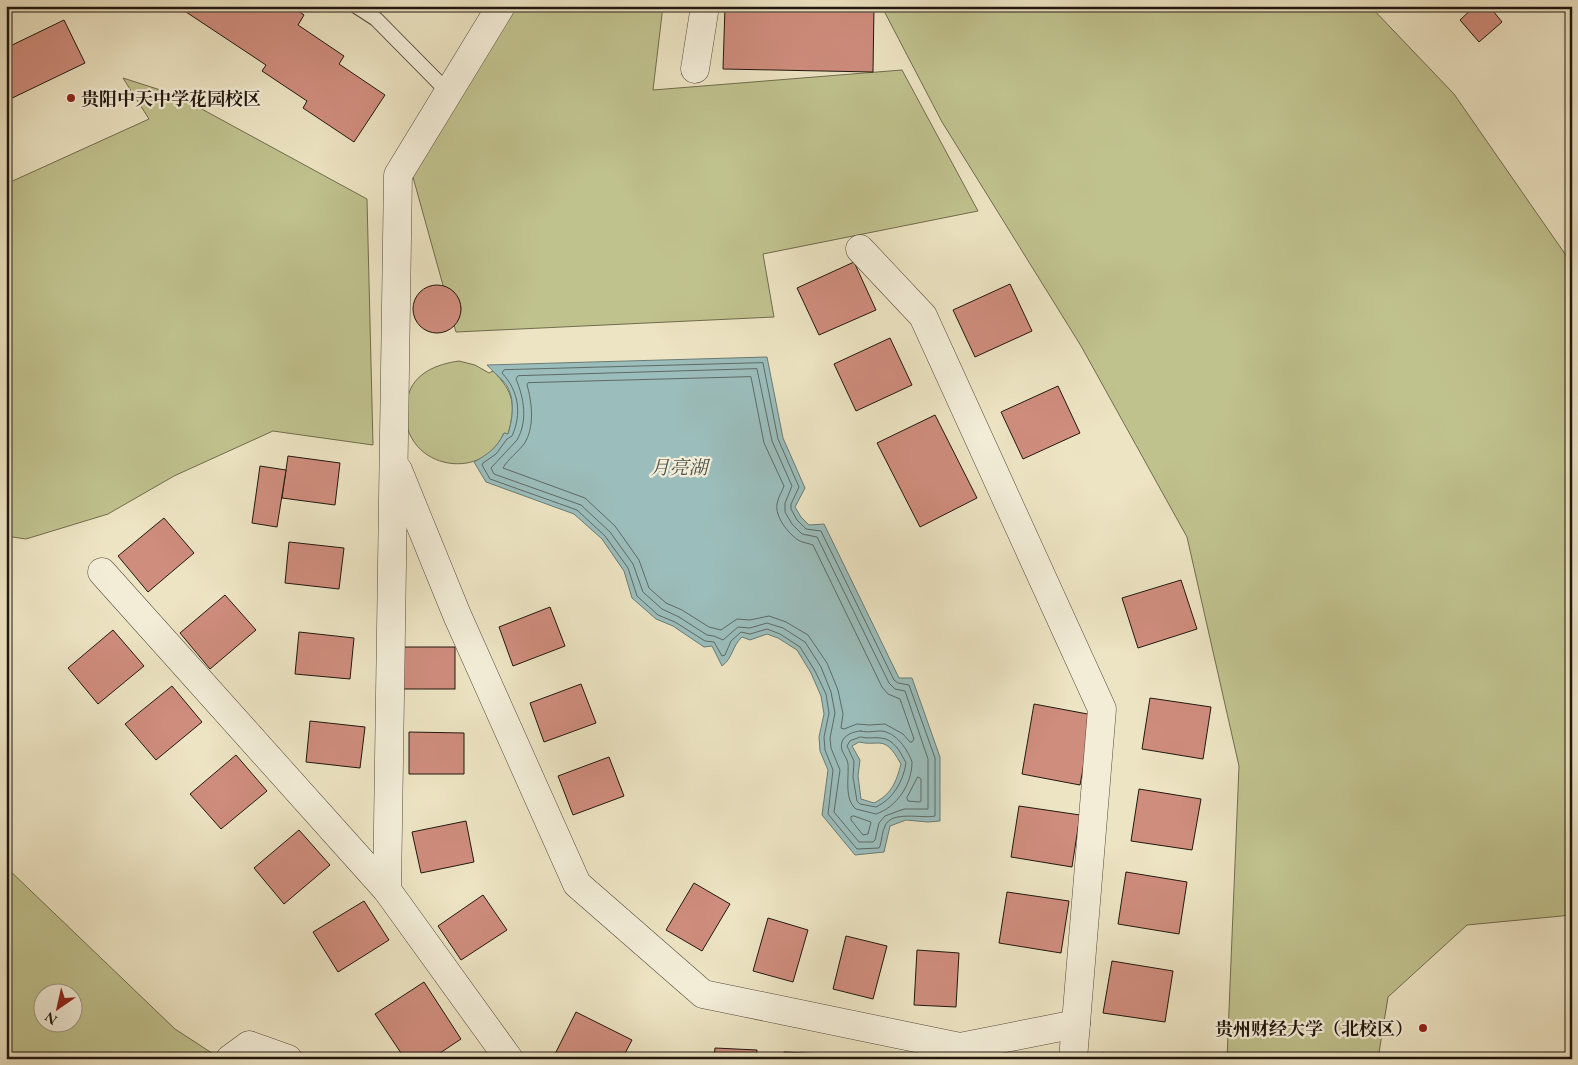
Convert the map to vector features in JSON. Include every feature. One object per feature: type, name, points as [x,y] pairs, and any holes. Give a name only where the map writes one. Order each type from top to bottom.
[{"type":"street","points":[[387,890],[398,175],[502,6]]},
{"type":"street","points":[[695,69],[705,6]]},
{"type":"street","points":[[860,249],[923,316],[1102,709],[1073,1059]]},
{"type":"street","points":[[393,459],[457,616],[577,884],[703,994],[960,1047],[1076,1024]]},
{"type":"street","points":[[102,572],[387,890],[509,1059]]},
{"type":"street","points":[[230,1059],[249,1045],[288,1059]]},
{"type":"lane","points":[[356,6],[376,19],[449,93]]},
{"type":"green space","points":[[510,6],[663,6],[653,90],[902,70],[978,211],[763,254],[774,317],[456,332],[411,170]]},
{"type":"green space","points":[[884,6],[1370,6],[1454,94],[1572,264],[1572,915],[1467,925],[1388,997],[1378,1059],[1227,1059],[1239,766],[1187,537],[1081,346],[942,122],[883,9]]},
{"type":"green space","points":[[123,78],[176,95],[367,199],[373,445],[273,431],[174,476],[108,514],[26,539],[6,536],[6,184],[149,119]]},
{"type":"green space","points":[[459,361],[475,365],[489,373],[493,371],[509,393],[512,415],[508,434],[504,433],[494,449],[473,462],[458,464],[440,461],[432,457],[424,452],[412,439],[407,428],[407,398],[415,381],[428,371],[443,364]]},
{"type":"green space","points":[[6,867],[175,1029],[221,1059],[6,1059]]},
{"type":"water","name":"月亮湖","points":[[767,357],[783,438],[805,488],[795,507],[809,525],[824,524],[899,678],[912,678],[940,757],[940,821],[906,820],[890,826],[884,852],[855,855],[822,815],[828,770],[820,751],[819,737],[824,714],[821,696],[811,673],[797,650],[778,638],[767,634],[750,640],[742,637],[726,663],[722,666],[712,646],[704,647],[673,626],[656,619],[632,598],[624,571],[602,539],[574,514],[486,482],[474,462],[492,450],[504,433],[508,434],[512,407],[508,388],[487,365]],"holes":[[[859,742],[886,745],[892,750],[901,764],[892,787],[885,796],[874,803],[861,799],[858,776],[860,760],[852,746]]]},
{"type":"building","points":[[177,6],[291,6],[304,15],[298,25],[344,56],[339,64],[385,95],[354,142],[303,108],[307,101],[262,71],[266,65]]},
{"type":"building","points":[[725,6],[874,6],[873,72],[723,69]]},
{"type":"building","points":[[1475,6],[1489,6],[1502,22],[1479,42],[1460,20]]},
{"type":"building","points":[[64,20],[85,63],[6,101],[6,48]]},
{"type":"building","points":[[854,262],[876,310],[819,335],[797,288]]},
{"type":"building","points":[[1010,284],[1032,331],[975,357],[953,310]]},
{"type":"building","points":[[437,285],[446,287],[454,292],[459,300],[461,309],[459,318],[454,326],[446,331],[437,333],[428,331],[420,326],[415,318],[413,309],[415,300],[420,292],[428,287]]},
{"type":"building","points":[[890,338],[912,385],[856,411],[834,364]]},
{"type":"building","points":[[1058,386],[1080,433],[1023,459],[1001,412]]},
{"type":"building","points":[[935,415],[977,498],[920,527],[877,443]]},
{"type":"building","points":[[288,456],[340,463],[335,505],[282,498]]},
{"type":"building","points":[[260,466],[286,470],[277,527],[252,523]]},
{"type":"building","points":[[164,518],[194,553],[148,592],[118,556]]},
{"type":"building","points":[[289,542],[344,548],[339,589],[285,583]]},
{"type":"building","points":[[1181,580],[1197,629],[1138,648],[1122,598]]},
{"type":"building","points":[[225,595],[256,630],[210,669],[180,633]]},
{"type":"building","points":[[550,607],[565,646],[513,666],[499,627]]},
{"type":"building","points":[[113,630],[144,666],[98,704],[68,668]]},
{"type":"building","points":[[299,632],[354,638],[350,679],[295,674]]},
{"type":"building","points":[[400,647],[455,647],[455,689],[400,689]]},
{"type":"building","points":[[581,684],[596,723],[544,742],[530,703]]},
{"type":"building","points":[[172,686],[202,722],[156,760],[125,724]]},
{"type":"building","points":[[1150,698],[1211,707],[1203,759],[1142,749]]},
{"type":"building","points":[[1034,704],[1093,715],[1080,785],[1022,774]]},
{"type":"building","points":[[310,721],[365,727],[360,768],[306,762]]},
{"type":"building","points":[[409,732],[464,733],[464,774],[409,774]]},
{"type":"building","points":[[236,755],[267,791],[221,829],[190,794]]},
{"type":"building","points":[[609,757],[624,796],[573,815],[558,776]]},
{"type":"building","points":[[1139,789],[1201,799],[1192,850],[1131,841]]},
{"type":"building","points":[[1019,806],[1080,815],[1072,867],[1011,857]]},
{"type":"building","points":[[466,821],[474,862],[421,873],[412,832]]},
{"type":"building","points":[[299,830],[330,865],[284,904],[254,868]]},
{"type":"building","points":[[1126,872],[1187,882],[1179,934],[1118,924]]},
{"type":"building","points":[[694,883],[730,904],[702,951],[666,930]]},
{"type":"building","points":[[1007,892],[1069,901],[1061,953],[999,943]]},
{"type":"building","points":[[483,895],[507,930],[461,960],[438,926]]},
{"type":"building","points":[[364,901],[389,940],[338,972],[313,932]]},
{"type":"building","points":[[768,918],[808,930],[793,982],[753,971]]},
{"type":"building","points":[[846,936],[887,946],[873,999],[833,989]]},
{"type":"building","points":[[917,950],[959,953],[956,1007],[914,1005]]},
{"type":"building","points":[[1112,961],[1173,971],[1165,1022],[1103,1013]]},
{"type":"building","points":[[424,982],[461,1039],[431,1059],[405,1059],[375,1014]]},
{"type":"building","points":[[576,1012],[632,1040],[622,1059],[558,1059],[554,1056]]},
{"type":"building","points":[[715,1048],[757,1050],[756,1059],[714,1059]]},
{"type":"building","points":[[784,1052],[826,1054],[825,1059],[783,1059]]},
{"type":"building","points":[[1102,1053],[1138,1059],[1101,1059]]},
{"type":"building","points":[[867,1056],[909,1058],[909,1059],[867,1059]]},
{"type":"place","name":"贵阳中天中学花园校区","points":[[71,98]]},
{"type":"place","name":"贵州财经大学（北校区）","points":[[1423,1028]]}]
